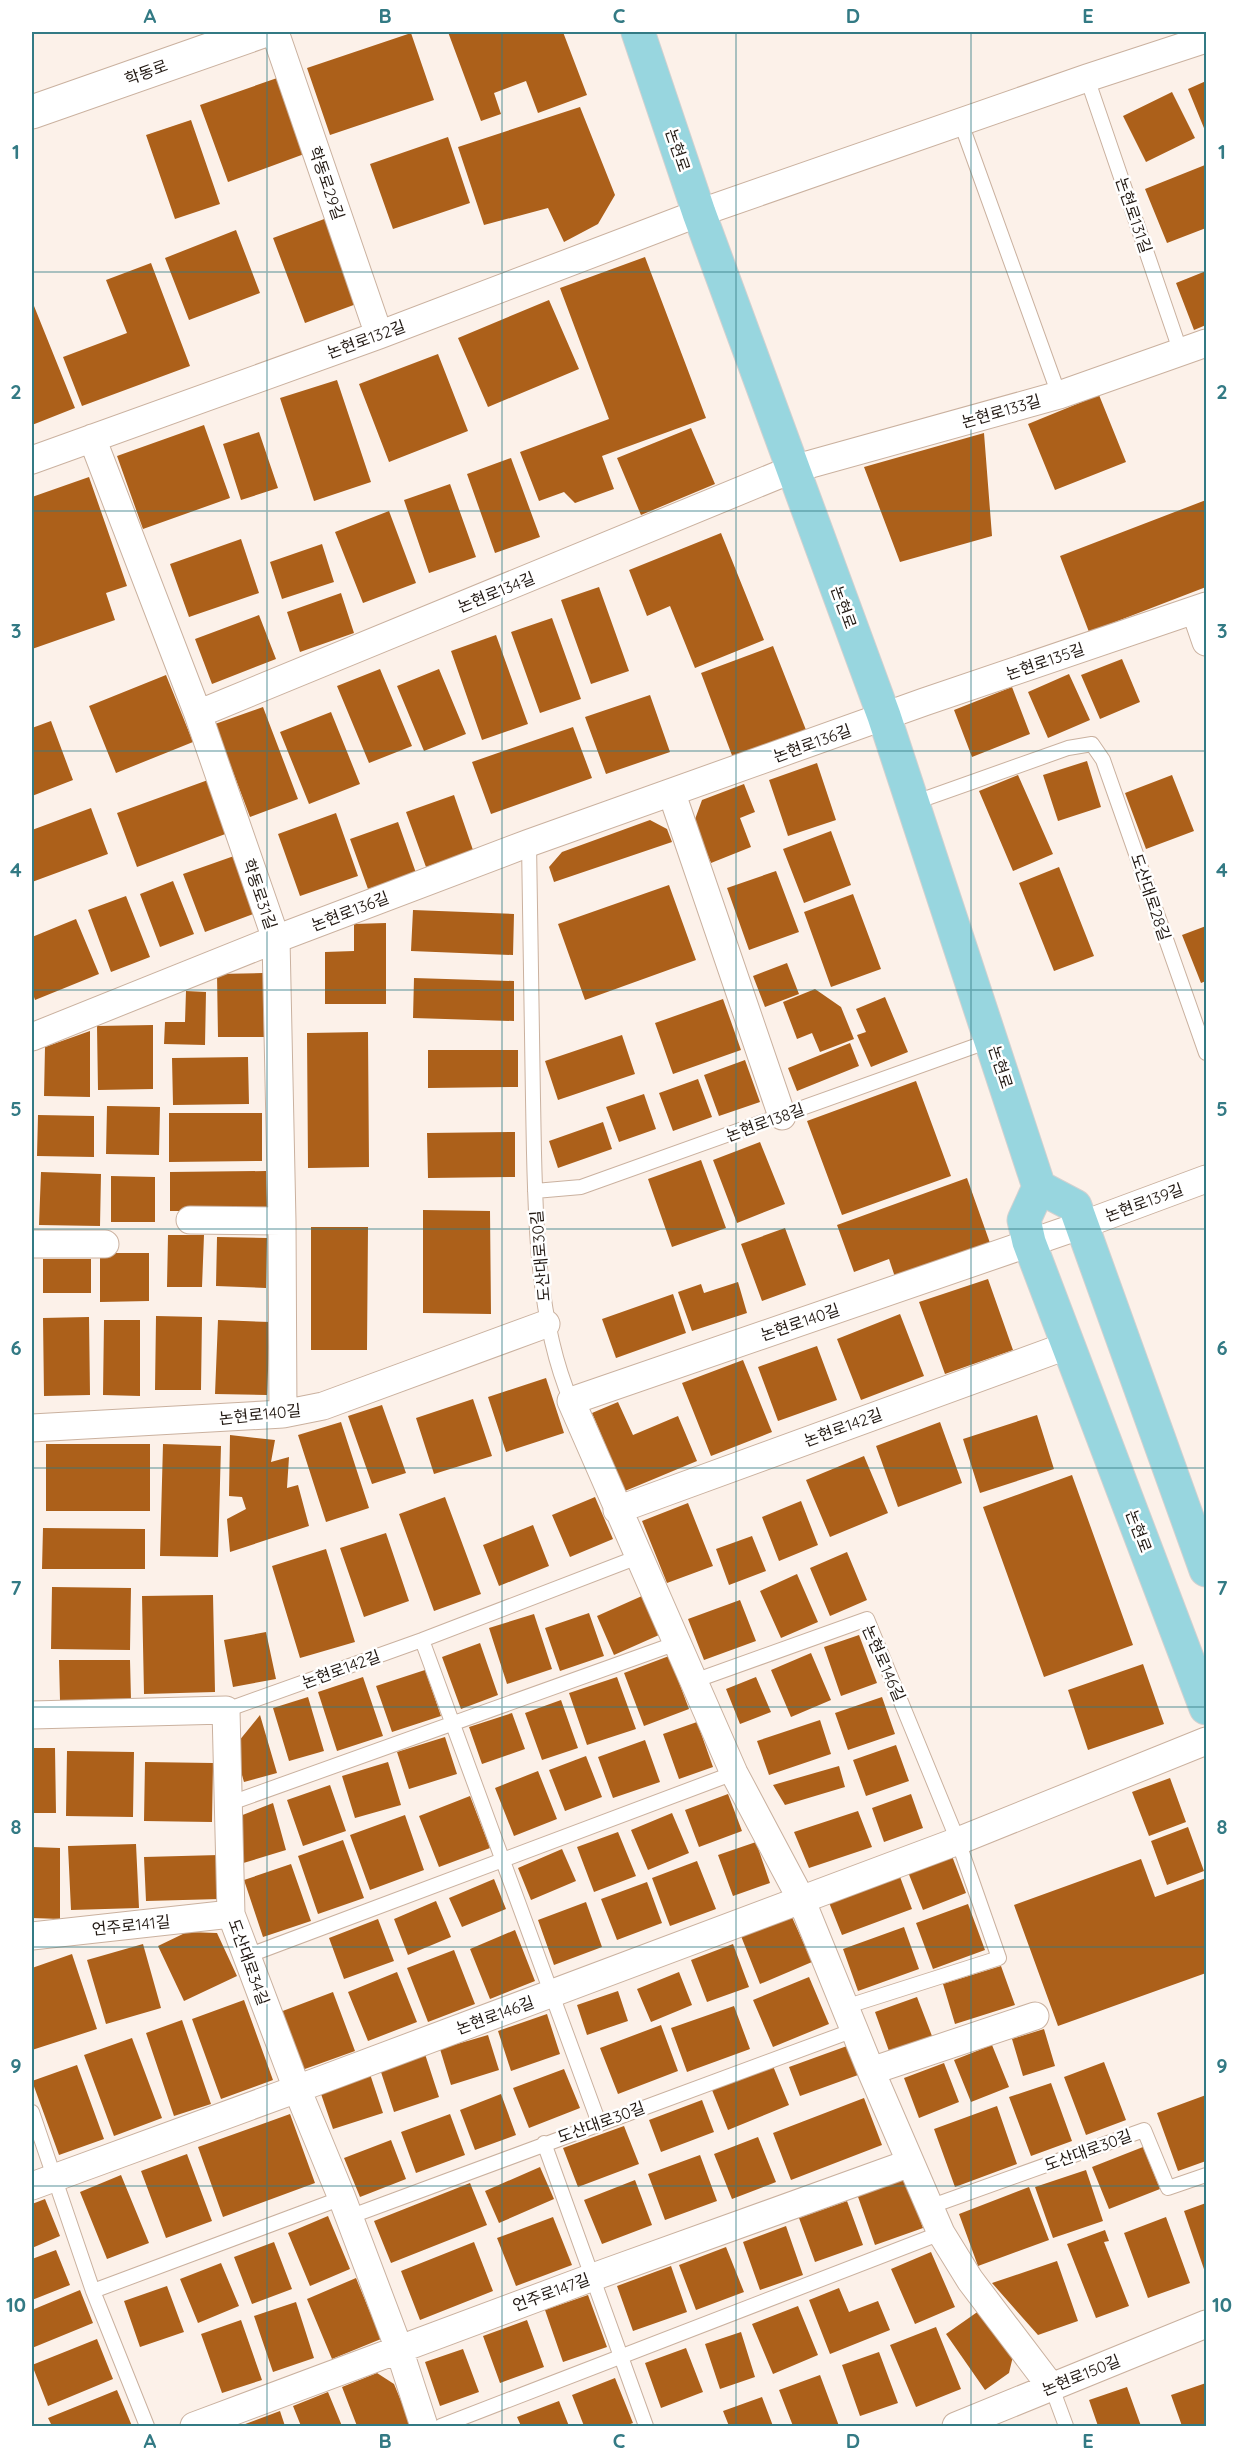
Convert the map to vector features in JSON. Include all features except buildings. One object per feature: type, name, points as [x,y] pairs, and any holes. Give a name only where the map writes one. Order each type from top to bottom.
[{"type":"main road","name":"학동로","points":[[32,112],[260,32]]},
{"type":"main road","name":"논현로","points":[[638,32],[699,213],[884,716],[992,1040],[1039,1187],[1024,1220],[1029,1242],[1206,1708]]},
{"type":"main road","points":[[1039,1187],[1075,1206],[1206,1570]]},
{"type":"street","name":"학동로29길","points":[[276,32],[379,334]]},
{"type":"street","points":[[699,213],[1206,39]]},
{"type":"street","name":"논현로132길","points":[[32,460],[379,334],[699,213]]},
{"type":"street","name":"논현로133길","points":[[793,469],[1059,395],[1206,343]]},
{"type":"street","name":"학동로31길","points":[[92,438],[198,714],[276,939],[282,1221],[283,1414]]},
{"type":"street","name":"논현로134길","points":[[198,714],[793,469]]},
{"type":"street","points":[[1201,608],[1206,642]]},
{"type":"street","name":"논현로135길","points":[[884,716],[1201,608]]},
{"type":"street","name":"논현로136길","points":[[32,1037],[276,939],[529,843],[672,794],[884,716]]},
{"type":"street","points":[[672,794],[782,1116]]},
{"type":"street","name":"논현로139길","points":[[1029,1242],[1206,1179]]},
{"type":"street","points":[[190,1220],[282,1221]]},
{"type":"street","name":"논현로140길","points":[[571,1401],[1029,1242]]},
{"type":"street","points":[[32,1244],[105,1244]]},
{"type":"street","name":"논현로140길","points":[[32,1428],[283,1414],[323,1406],[546,1324]]},
{"type":"street","name":"논현로142길","points":[[617,1510],[1069,1345]]},
{"type":"street","name":"도산대로30길","points":[[571,1401],[734,1773],[801,1899],[909,2163],[941,2233],[970,2280],[1052,2388]]},
{"type":"street","name":"논현로142길","points":[[32,1715],[226,1710]]},
{"type":"street","name":"도산대로34길","points":[[226,1710],[231,1914],[399,2349],[424,2427]]},
{"type":"street","name":"논현로146길","points":[[43,2181],[297,2089],[958,1841],[1206,1741]]},
{"type":"street","name":"언주로141길","points":[[32,1936],[231,1914]]},
{"type":"street","points":[[871,2071],[1035,2016]]},
{"type":"street","name":"언주로147길","points":[[194,2427],[593,2277],[909,2163]]},
{"type":"street","name":"논현로150길","points":[[956,2427],[1206,2324]]},
{"type":"lane","name":"논현로131길","points":[[1088,78],[1181,353]]},
{"type":"lane","points":[[961,123],[1059,395]]},
{"type":"lane","name":"도산대로28길","points":[[912,803],[1068,748],[1092,744],[1103,760],[1206,1053]]},
{"type":"lane","name":"도산대로30길","points":[[529,843],[535,1191],[546,1324],[560,1377],[571,1401]]},
{"type":"lane","name":"논현로138길","points":[[535,1191],[581,1187],[992,1040]]},
{"type":"lane","name":"논현로142길","points":[[226,1710],[422,1640],[638,1557]]},
{"type":"lane","name":"논현로146길","points":[[694,1681],[867,1619],[958,1841],[999,1959],[849,2019]]},
{"type":"lane","points":[[422,1640],[598,2123]]},
{"type":"lane","points":[[228,1804],[677,1643]]},
{"type":"lane","points":[[247,1956],[734,1773]]},
{"type":"lane","name":"도산대로30길","points":[[345,2208],[598,2123],[849,2019]]},
{"type":"lane","points":[[32,2112],[43,2181],[93,2291],[147,2427]]},
{"type":"lane","name":"도산대로30길","points":[[929,2207],[1144,2130],[1168,2188],[1206,2175]]},
{"type":"lane","points":[[544,2143],[646,2427]]},
{"type":"lane","points":[[93,2291],[345,2208]]},
{"type":"lane","points":[[441,2427],[941,2233]]},
{"type":"lane","name":"도산대로30길","points":[[1052,2388],[1066,2427]]}]
